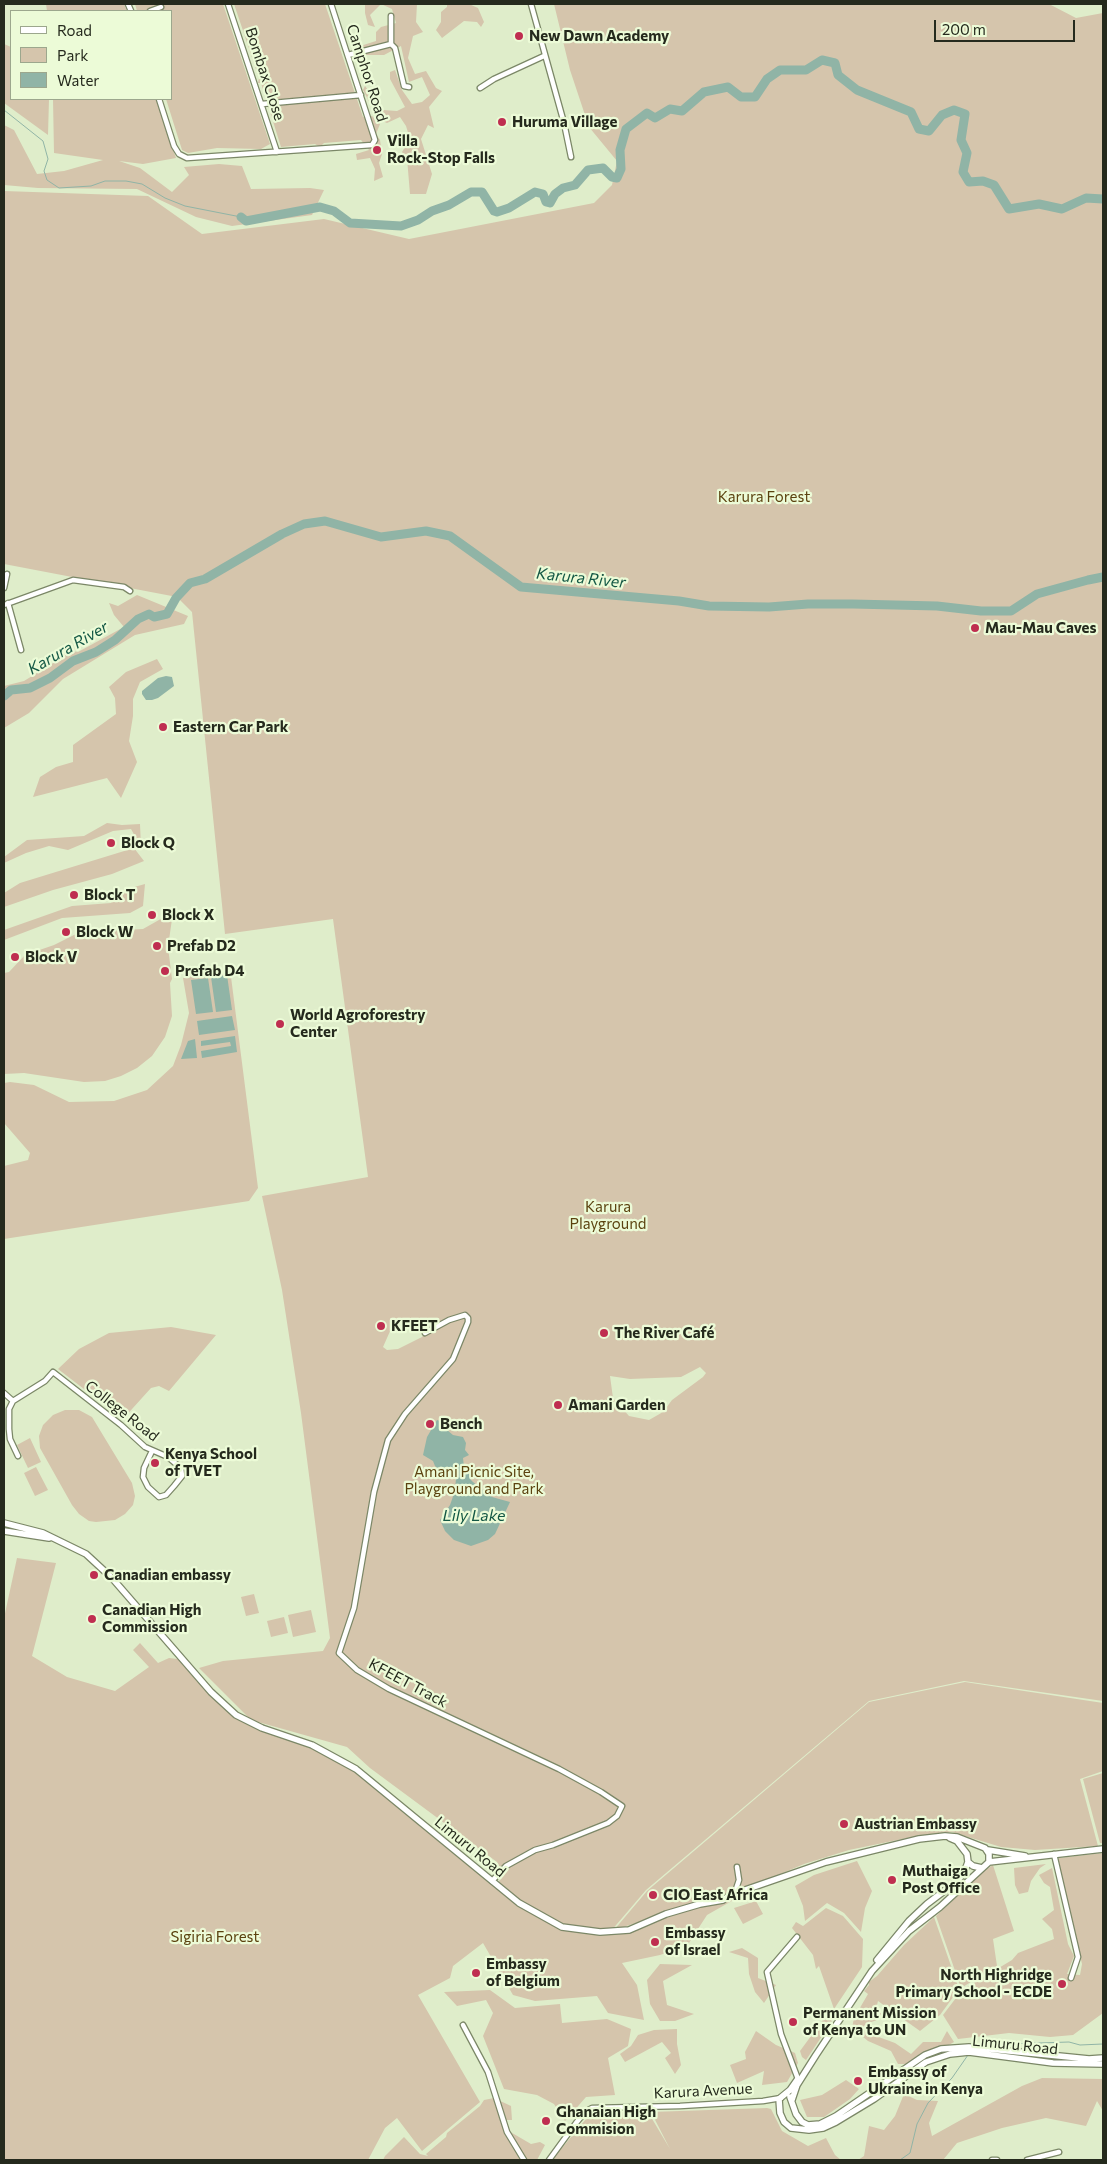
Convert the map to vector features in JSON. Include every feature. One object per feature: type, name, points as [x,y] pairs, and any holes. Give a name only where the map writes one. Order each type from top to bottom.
[{"type":"main road","name":"Limuru Road","points":[[4,1523],[44,1532],[56,1540],[86,1554],[112,1578],[221,1702],[243,1720],[312,1745],[356,1768],[518,1904],[562,1927],[600,1932],[629,1930],[666,1914],[700,1904],[723,1900],[735,1892],[826,1862],[919,1839],[946,1836],[964,1839],[988,1850],[1030,1857]]},
{"type":"main road","name":"Limuru Road","points":[[4,1531],[56,1540]]},
{"type":"main road","points":[[946,1836],[957,1841],[967,1854],[968,1862],[961,1877],[927,1904],[882,1953],[853,1993],[798,2079],[783,2097],[780,2106],[790,2108],[797,2085],[872,1971],[909,1931],[940,1907],[989,1862],[1103,1849]]},
{"type":"main road","points":[[967,1854],[978,1845]]},
{"type":"main road","points":[[988,1850],[989,1862]]},
{"type":"main road","points":[[968,1862],[973,1866],[982,1868]]},
{"type":"main road","points":[[783,2097],[792,2101],[796,2114],[802,2122],[808,2125],[820,2124],[933,2051],[948,2048],[1089,2059],[1103,2058]]},
{"type":"main road","name":"Limuru Road","points":[[780,2106],[783,2120],[791,2128],[802,2130],[823,2128],[869,2102],[926,2062],[950,2054],[971,2050]]},
{"type":"main road","name":"Limuru Road","points":[[980,2051],[1053,2063],[1103,2064]]},
{"type":"street","name":"Bombax Close","points":[[228,4],[277,152]]},
{"type":"street","name":"Camphor Road","points":[[277,152],[372,145],[375,140],[331,4]]},
{"type":"street","points":[[531,4],[564,123],[571,157]]},
{"type":"street","points":[[153,10],[162,7]]},
{"type":"street","points":[[391,16],[391,44],[395,48],[404,86],[409,87]]},
{"type":"street","points":[[348,55],[391,44]]},
{"type":"street","points":[[480,88],[494,79],[544,56]]},
{"type":"street","points":[[262,104],[361,95]]},
{"type":"street","points":[[159,100],[174,146],[183,156],[192,158],[277,152]]},
{"type":"street","points":[[4,588],[7,574]]},
{"type":"street","points":[[21,650],[6,604],[74,580],[124,587],[130,591]]},
{"type":"street","name":"KFEET Track","points":[[425,1333],[449,1320],[465,1316],[468,1318],[453,1358],[405,1414],[388,1440],[374,1492],[354,1608],[339,1653],[357,1670],[389,1689],[559,1769],[622,1806],[617,1816],[608,1824],[553,1846],[535,1850],[506,1866],[492,1881]]},
{"type":"street","name":"College Road","points":[[13,1401],[45,1381],[53,1372],[152,1451],[168,1456],[178,1464],[181,1468],[182,1476],[166,1495],[159,1497],[150,1490],[142,1473],[152,1451]]},
{"type":"street","points":[[4,1393],[13,1401],[9,1409],[9,1429],[10,1439],[18,1456]]},
{"type":"street","points":[[1054,1854],[1078,1957],[1071,1978]]},
{"type":"street","points":[[735,1892],[739,1880],[737,1867]]},
{"type":"street","points":[[797,1937],[785,1953],[770,1966],[767,1972],[781,2034],[798,2079]]},
{"type":"street","points":[[463,2025],[492,2083],[507,2132],[524,2160]]},
{"type":"street","name":"Karura Avenue","points":[[549,2160],[585,2112],[592,2108],[680,2106],[763,2101],[783,2097]]},
{"type":"street","name":"Karura Avenue","points":[[763,2101],[780,2106]]},
{"type":"street","points":[[1027,2160],[1059,2152]]},
{"type":"street","points":[[992,2160],[997,2160]]},
{"type":"green space","points":[[46,4],[124,4],[127,10],[47,10]]},
{"type":"green space","points":[[135,4],[223,4],[270,144],[261,149],[217,148],[188,153],[182,150],[166,100],[172,100],[172,10],[137,10]]},
{"type":"green space","points":[[234,4],[325,4],[363,117],[372,116],[380,124],[376,134],[380,140],[382,154],[379,163],[383,177],[374,181],[375,169],[370,158],[357,160],[356,154],[369,150],[361,140],[324,143],[320,147],[315,144],[281,147],[261,83],[258,83],[259,78]]},
{"type":"green space","points":[[365,4],[381,4],[370,15],[375,27],[368,25]]},
{"type":"green space","points":[[381,4],[417,4],[416,22],[423,32],[413,36],[408,58],[415,74],[426,71],[436,88],[442,91],[429,107],[434,128],[428,125],[421,139],[432,174],[426,194],[410,194],[407,158],[402,152],[410,139],[406,126],[400,117],[387,123],[378,119],[363,90],[365,86],[383,110],[397,111],[405,107],[390,79],[390,72],[395,70],[402,90],[412,104],[422,102],[430,95],[422,77],[409,82],[401,46],[384,55],[363,55],[356,58],[354,48],[376,41],[376,32],[381,27],[396,23],[392,9]]},
{"type":"green space","points":[[447,4],[469,4],[478,8],[484,22],[481,27],[477,22],[464,21],[442,38],[436,30],[441,22],[441,12],[447,7]]},
{"type":"green space","name":"Karura Forest","points":[[554,4],[1049,4],[1076,18],[1103,13],[1103,1701],[964,1681],[869,1701],[646,1890],[611,1931],[580,1929],[602,1934],[642,1927],[676,1912],[737,1898],[707,1915],[687,1946],[660,1955],[622,1963],[637,1985],[644,2020],[608,2013],[597,1996],[535,2001],[513,1995],[483,1943],[453,1966],[450,1978],[418,1995],[480,2102],[422,2151],[397,2118],[385,2128],[368,2160],[4,2160],[4,1618],[17,1558],[56,1563],[32,1656],[67,1677],[115,1691],[149,1667],[133,1650],[140,1643],[158,1663],[169,1658],[186,1660],[246,1723],[315,1746],[357,1768],[499,1886],[528,1908],[561,1925],[538,1912],[499,1885],[500,1869],[497,1862],[370,1768],[347,1747],[251,1720],[199,1668],[223,1661],[323,1651],[330,1638],[301,1413],[282,1290],[262,1196],[368,1177],[333,919],[225,934],[192,612],[177,597],[4,564],[4,191],[148,196],[202,234],[324,219],[409,239],[594,203],[612,185],[617,161],[589,127],[570,70]],"holes":[[[395,1320],[423,1328],[425,1333],[422,1337],[398,1349],[387,1350],[383,1347]],[[700,1367],[706,1373],[703,1377],[672,1400],[663,1412],[649,1420],[629,1416],[613,1398],[610,1376],[630,1379],[681,1377]]]},
{"type":"green space","points":[[4,44],[10,47],[10,100],[49,100],[48,135],[4,103]]},
{"type":"green space","points":[[53,100],[156,100],[176,158],[143,164],[119,161],[140,168],[172,192],[189,175],[184,167],[219,164],[242,166],[251,189],[310,188],[324,190],[312,215],[232,226],[196,217],[137,189],[38,188],[4,185],[4,125],[14,130],[37,174],[64,171],[103,160],[54,153]]},
{"type":"green space","points":[[137,595],[188,616],[184,624],[135,635],[63,679],[29,713],[4,728],[4,686],[24,681],[63,657],[65,650],[78,652],[124,627],[114,615],[109,603],[118,606]]},
{"type":"green space","points":[[157,659],[163,669],[140,682],[133,699],[133,716],[129,741],[137,762],[121,798],[107,778],[33,797],[40,777],[56,767],[73,762],[73,745],[116,714],[115,698],[109,687],[126,672]]},
{"type":"green space","points":[[107,823],[122,825],[140,824],[141,847],[131,829],[113,831],[68,850],[49,846],[26,853],[4,863],[4,857],[27,840],[84,836]]},
{"type":"green space","points":[[134,848],[144,861],[112,874],[53,890],[4,907],[4,893],[20,883]]},
{"type":"green space","points":[[145,884],[143,906],[130,913],[62,918],[4,940],[4,930],[72,906],[111,903],[120,891]]},
{"type":"green space","points":[[173,912],[168,947],[172,979],[170,983],[172,1016],[165,1037],[152,1056],[137,1068],[105,1081],[84,1082],[24,1073],[4,1074],[4,973],[9,972],[25,955],[54,945],[80,932],[143,929]]},
{"type":"green space","points":[[230,969],[258,1188],[249,1201],[4,1239],[4,1166],[28,1160],[30,1153],[4,1123],[4,1083],[34,1085],[69,1102],[114,1101],[147,1090],[173,1066],[181,1045],[189,1013],[183,978]]},
{"type":"green space","points":[[171,1327],[216,1335],[169,1391],[159,1386],[151,1388],[123,1419],[58,1369],[79,1349],[109,1333]]},
{"type":"green space","points":[[65,1410],[79,1410],[92,1417],[132,1483],[135,1496],[133,1505],[125,1514],[115,1520],[89,1521],[79,1514],[40,1448],[39,1436],[43,1425],[53,1415]]},
{"type":"green space","points":[[30,1438],[41,1462],[28,1468],[17,1445]]},
{"type":"green space","points":[[36,1467],[48,1490],[35,1496],[24,1473]]},
{"type":"green space","points":[[254,1594],[259,1613],[246,1616],[241,1597]]},
{"type":"green space","points":[[311,1610],[316,1632],[293,1637],[288,1615]]},
{"type":"green space","points":[[284,1617],[288,1633],[271,1637],[267,1621]]},
{"type":"green space","points":[[965,1682],[1103,1703],[1103,1771],[1080,1779],[1098,1846],[1035,1850],[1001,1847],[952,1832],[912,1837],[849,1850],[804,1864],[757,1884],[614,1930],[647,1891],[869,1702]]},
{"type":"green space","points":[[1103,1773],[1103,1843],[1100,1843],[1083,1779]]},
{"type":"green space","points":[[1103,1853],[1103,2013],[1073,2035],[1050,2037],[1009,2033],[958,2039],[943,2015],[962,1990],[1012,1960],[1018,1953],[1054,1939],[1052,1929],[1042,1919],[1054,1910],[1050,1887],[1044,1883],[1039,1875],[1052,1868],[1068,1944],[1074,1956],[1067,1974],[1080,1975],[1082,1964],[1058,1862],[1059,1858]]},
{"type":"green space","points":[[857,1861],[872,1891],[865,1908],[861,1932],[844,1913],[827,1903],[805,1921],[803,1906],[795,1886],[814,1875]]},
{"type":"green space","points":[[1046,1864],[1040,1868],[1031,1881],[1028,1892],[1019,1894],[1015,1885],[1014,1868]]},
{"type":"green space","points":[[993,1865],[1014,1931],[993,1939],[997,1966],[961,1988],[936,1916],[984,1871]]},
{"type":"green space","points":[[756,1901],[763,1914],[743,1924],[734,1908]]},
{"type":"green space","points":[[826,1908],[843,1916],[863,1939],[862,1967],[834,2009],[819,1966],[816,1969],[813,1955],[792,1928],[796,1922],[803,1926]]},
{"type":"green space","points":[[934,1917],[959,1989],[940,2015],[920,2031],[878,2001],[876,2009],[885,2017],[866,2024],[865,2032],[895,2043],[911,2054],[923,2042],[941,2042],[947,2031],[954,2042],[916,2064],[898,2064],[891,2051],[868,2041],[852,2028],[854,2018],[868,1994],[864,1991],[869,1982]]},
{"type":"green space","points":[[742,1948],[758,1958],[758,1978],[776,1985],[764,2003],[755,1992],[749,1974],[748,1958],[729,1952]]},
{"type":"green space","points":[[660,1964],[692,1965],[663,1981],[667,2005],[694,2014],[675,2021],[660,2021],[650,2004],[647,1980]]},
{"type":"green space","points":[[490,1990],[515,2008],[560,2004],[562,2023],[607,2019],[631,2029],[628,2046],[608,2058],[615,2095],[586,2097],[565,2121],[554,2104],[537,2095],[504,2089],[483,2036],[493,2013],[486,2000],[457,2006],[444,1992]]},
{"type":"green space","points":[[825,2017],[832,2021],[806,2060],[802,2057],[800,2051]]},
{"type":"green space","points":[[677,2029],[677,2044],[681,2065],[675,2074],[665,2058],[671,2053],[662,2042],[625,2062],[620,2054],[631,2046],[638,2035],[654,2030]]},
{"type":"green space","points":[[756,2031],[776,2045],[795,2053],[798,2063],[787,2082],[762,2085],[764,2071],[737,2083],[730,2065],[746,2059],[745,2052]]},
{"type":"green space","points":[[1042,2078],[1103,2079],[1103,2111],[1097,2101],[1086,2126],[1046,2118],[1002,2128],[957,2143],[943,2160],[858,2160],[864,2156],[869,2126],[884,2130],[895,2116],[904,2094],[917,2100],[938,2101],[929,2123],[932,2136],[1022,2086]]},
{"type":"green space","points":[[846,2080],[859,2089],[850,2099],[824,2117],[807,2117],[800,2100],[822,2095]]},
{"type":"green space","points":[[494,2098],[511,2106],[512,2120],[507,2120],[507,2130],[531,2144],[540,2142],[545,2145],[537,2160],[383,2160],[404,2137],[420,2154],[428,2156],[426,2154],[446,2137],[447,2133],[480,2106],[484,2100]]},
{"type":"green space","points":[[771,2109],[782,2131],[808,2146],[826,2138],[835,2155],[841,2160],[552,2160],[591,2113],[648,2112],[670,2149],[651,2112]]},
{"type":"water","points":[[172,677],[174,686],[158,698],[146,700],[142,691],[158,678]]},
{"type":"water","points":[[227,975],[232,1010],[216,1012],[211,977]]},
{"type":"water","points":[[208,978],[213,1012],[196,1014],[191,980]]},
{"type":"water","points":[[232,1016],[235,1030],[199,1035],[197,1021]]},
{"type":"water","points":[[235,1036],[237,1052],[202,1058],[201,1051],[231,1046],[230,1042],[201,1046],[201,1041]]},
{"type":"water","points":[[195,1039],[197,1058],[181,1059],[188,1041]]},
{"type":"water","name":"Lily Lake","points":[[437,1420],[446,1423],[447,1430],[453,1435],[463,1437],[466,1443],[465,1450],[469,1455],[463,1458],[464,1467],[473,1467],[479,1473],[470,1479],[492,1497],[510,1502],[495,1534],[488,1540],[471,1546],[454,1540],[445,1531],[440,1520],[450,1505],[455,1491],[456,1478],[448,1477],[435,1466],[433,1461],[423,1455],[427,1437]]},
{"type":"waterway","points":[[241,217],[246,221],[320,207],[334,211],[350,223],[401,226],[449,205],[471,192],[482,192],[494,211],[497,212],[509,208],[535,192],[543,194],[546,202],[550,203],[555,194],[563,188],[575,185],[588,170],[603,168],[612,177],[617,178],[621,169],[620,150],[626,129],[647,113],[655,118],[670,109],[682,111],[704,92],[728,87],[741,97],[755,97],[767,79],[780,70],[806,70],[822,60],[835,63],[838,75],[857,90],[911,112],[919,129],[929,131],[942,115],[954,110],[965,114],[961,140],[967,153],[963,172],[969,182],[983,181],[994,185],[1009,209],[1039,204],[1062,209],[1086,198],[1103,199]]},
{"type":"waterway","points":[[4,110],[43,141],[48,159],[44,171],[47,180],[59,188],[91,186],[105,181],[126,181],[142,184],[165,198],[185,206],[241,217]]},
{"type":"waterway","name":"Karura River","points":[[4,696],[11,690],[30,688],[50,678],[73,661],[96,652],[115,640],[138,619],[149,614],[154,617],[167,614],[176,598],[190,583],[205,579],[282,534],[304,524],[325,521],[381,537],[426,531],[450,536],[521,587],[679,601],[709,606],[769,607],[808,604],[853,604],[937,606],[981,611],[1011,611],[1037,594],[1103,577]]},
{"type":"waterway","points":[[977,2045],[1069,2042],[1080,2045],[1103,2044]]},
{"type":"waterway","points":[[900,2160],[910,2153],[917,2124],[928,2103],[952,2078],[968,2055]]},
{"type":"place","name":"New Dawn Academy","points":[[519,36]]},
{"type":"place","name":"Huruma Village","points":[[502,122]]},
{"type":"place","name":"Villa Rock-Stop Falls","points":[[377,150]]},
{"type":"place","name":"Mau-Mau Caves","points":[[975,628]]},
{"type":"place","name":"Eastern Car Park","points":[[163,727]]},
{"type":"place","name":"Block Q","points":[[111,843]]},
{"type":"place","name":"Block T","points":[[74,895]]},
{"type":"place","name":"Block X","points":[[152,915]]},
{"type":"place","name":"Block W","points":[[66,932]]},
{"type":"place","name":"Prefab D2","points":[[157,946]]},
{"type":"place","name":"Block V","points":[[15,957]]},
{"type":"place","name":"Prefab D4","points":[[165,971]]},
{"type":"place","name":"World Agroforestry Center","points":[[280,1024]]},
{"type":"place","name":"KFEET","points":[[381,1326]]},
{"type":"place","name":"The River Café","points":[[604,1333]]},
{"type":"place","name":"Amani Garden","points":[[558,1405]]},
{"type":"place","name":"Bench","points":[[430,1424]]},
{"type":"place","name":"Kenya School of TVET","points":[[155,1463]]},
{"type":"place","name":"Canadian embassy","points":[[94,1575]]},
{"type":"place","name":"Canadian High Commission","points":[[92,1619]]},
{"type":"place","name":"Austrian Embassy","points":[[844,1824]]},
{"type":"place","name":"Muthaiga Post Office","points":[[892,1880]]},
{"type":"place","name":"CIO East Africa","points":[[653,1895]]},
{"type":"place","name":"Embassy of Israel","points":[[655,1942]]},
{"type":"place","name":"Embassy of Belgium","points":[[476,1973]]},
{"type":"place","name":"North Highridge Primary School - ECDE","points":[[1062,1984]]},
{"type":"place","name":"Permanent Mission of Kenya to UN","points":[[793,2022]]},
{"type":"place","name":"Embassy of Ukraine in Kenya","points":[[858,2081]]},
{"type":"place","name":"Ghanaian High Commision","points":[[546,2121]]},
{"type":"park label","name":"Karura Playground","points":[[608,1216]]},
{"type":"park label","name":"Amani Picnic Site, Playground and Park","points":[[474,1480]]},
{"type":"park label","name":"Sigiria Forest","points":[[215,1937]]}]
